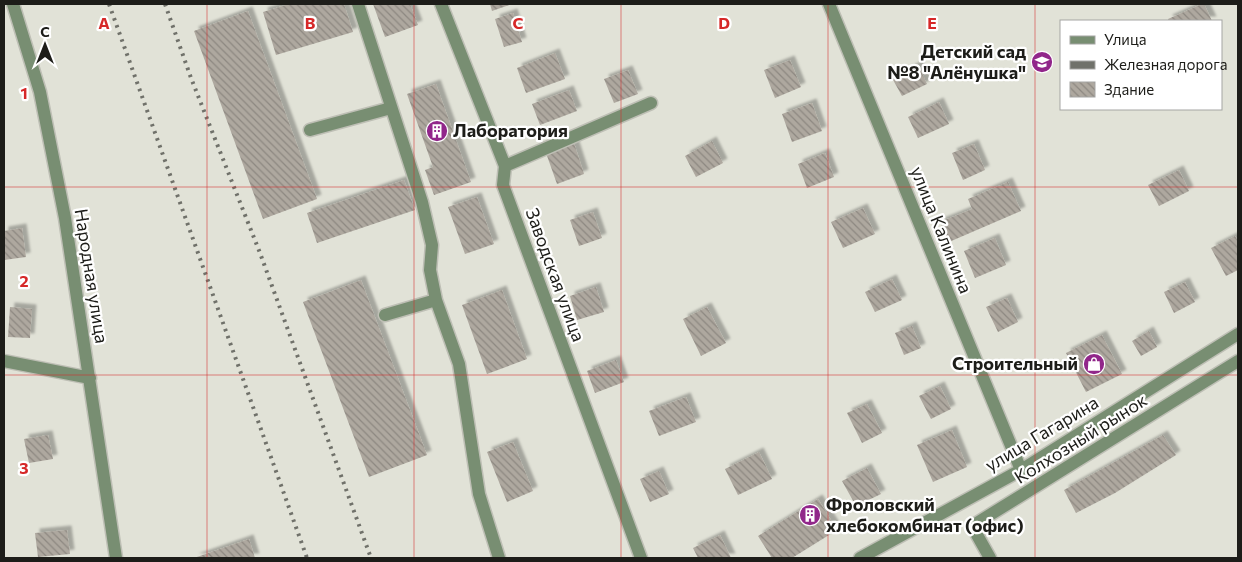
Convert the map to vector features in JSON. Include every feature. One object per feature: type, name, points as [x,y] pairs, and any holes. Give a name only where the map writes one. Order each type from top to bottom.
[{"type":"street","name":"Народная улица","points":[[13,4],[40,92],[65,218],[116,558]]},
{"type":"street","points":[[358,4],[422,202],[432,245],[430,270],[436,300],[459,364],[479,494],[499,558]]},
{"type":"street","name":"Заводская улица","points":[[441,4],[505,166],[503,185],[642,558]]},
{"type":"street","name":"улица Калинина","points":[[829,4],[1021,470]]},
{"type":"street","points":[[505,166],[651,103]]},
{"type":"street","points":[[310,130],[391,108]]},
{"type":"street","points":[[385,314],[436,300]]},
{"type":"street","name":"улица Гагарина","points":[[860,558],[1021,470],[1238,334]]},
{"type":"street","points":[[4,361],[90,378]]},
{"type":"street","name":"Колхозный рынок","points":[[990,558],[972,526],[1238,361]]},
{"type":"building","points":[[289,4],[344,4],[353,32],[276,55],[263,12]]},
{"type":"building","points":[[373,4],[410,4],[418,25],[385,37]]},
{"type":"building","points":[[490,4],[512,4],[492,11]]},
{"type":"building","points":[[1204,4],[1212,20],[1168,20]]},
{"type":"building","points":[[248,11],[317,199],[263,219],[194,31]]},
{"type":"building","points":[[513,13],[522,42],[504,47],[495,19]]},
{"type":"building","points":[[555,53],[565,79],[526,93],[517,68]]},
{"type":"building","points":[[790,60],[801,87],[775,98],[764,70]]},
{"type":"building","points":[[918,65],[927,84],[902,96],[892,78]]},
{"type":"building","points":[[628,70],[638,94],[614,103],[604,79]]},
{"type":"building","name":"Лаборатория","points":[[436,84],[471,182],[434,195],[425,170],[433,167],[407,94]]},
{"type":"building","points":[[569,90],[577,111],[540,125],[532,104]]},
{"type":"building","points":[[939,102],[949,124],[918,138],[908,117]]},
{"type":"building","points":[[812,103],[822,131],[792,142],[782,114]]},
{"type":"building","points":[[712,141],[723,163],[696,177],[685,156]]},
{"type":"building","points":[[574,143],[584,174],[557,184],[546,153]]},
{"type":"building","points":[[974,144],[985,170],[963,180],[952,153]]},
{"type":"building","points":[[825,153],[834,177],[807,188],[798,164]]},
{"type":"building","points":[[1179,170],[1189,191],[1159,206],[1148,185]]},
{"type":"building","points":[[404,180],[415,210],[317,243],[307,213]]},
{"type":"building","points":[[1008,182],[1021,211],[949,242],[940,222],[972,209],[968,199]]},
{"type":"building","points":[[477,197],[494,244],[465,254],[448,207]]},
{"type":"building","points":[[863,208],[875,234],[843,248],[831,222]]},
{"type":"building","points":[[593,212],[602,238],[579,246],[570,220]]},
{"type":"building","points":[[22,228],[26,257],[4,260],[4,231]]},
{"type":"building","points":[[1235,236],[1238,241],[1238,270],[1226,276],[1211,248]]},
{"type":"building","points":[[995,238],[1006,265],[975,278],[964,251]]},
{"type":"building","points":[[892,279],[902,300],[875,312],[865,292]]},
{"type":"building","points":[[361,280],[427,455],[369,477],[303,302]]},
{"type":"building","points":[[1185,282],[1195,302],[1174,313],[1164,292]]},
{"type":"building","points":[[596,287],[604,312],[577,320],[570,296]]},
{"type":"building","points":[[502,290],[527,359],[487,374],[462,305]]},
{"type":"building","points":[[1007,298],[1018,322],[998,332],[986,307]]},
{"type":"building","points":[[10,307],[32,309],[30,338],[8,337]]},
{"type":"building","points":[[707,307],[726,343],[701,356],[683,319]]},
{"type":"building","points":[[912,326],[921,348],[904,355],[895,333]]},
{"type":"building","points":[[1149,331],[1157,347],[1141,356],[1132,341]]},
{"type":"building","name":"Строительный","points":[[1102,335],[1122,374],[1086,392],[1066,353]]},
{"type":"building","points":[[616,360],[624,382],[595,393],[587,371]]},
{"type":"building","points":[[940,386],[951,409],[931,419],[919,396]]},
{"type":"building","points":[[686,397],[696,422],[659,436],[649,411]]},
{"type":"building","points":[[867,404],[882,433],[862,443],[847,413]]},
{"type":"building","points":[[952,430],[967,467],[933,482],[917,445]]},
{"type":"building","points":[[48,435],[53,459],[29,463],[24,439]]},
{"type":"building","points":[[1163,435],[1176,455],[1115,493],[1076,513],[1064,490]]},
{"type":"building","points":[[513,442],[533,491],[507,502],[487,452]]},
{"type":"building","points":[[759,452],[772,479],[738,495],[725,469]]},
{"type":"building","points":[[867,468],[881,494],[856,506],[842,481]]},
{"type":"building","points":[[659,471],[669,494],[650,502],[640,479]]},
{"type":"building","name":"Фроловский хлебокомбинат (офис)","points":[[818,499],[837,530],[792,558],[772,558],[758,536]]},
{"type":"building","points":[[67,530],[70,554],[38,557],[35,533]]},
{"type":"building","points":[[720,535],[731,558],[698,558],[693,548]]},
{"type":"building","points":[[249,539],[255,558],[194,558]]},
{"type":"railway","points":[[109,4],[307,558]]},
{"type":"railway","points":[[165,4],[191,78],[260,253],[371,558]]},
{"type":"place","name":"Детский сад №8 \"Алёнушка\"","points":[[1042,62]]},
{"type":"place","name":"Лаборатория","points":[[437,131]]},
{"type":"place","name":"Строительный","points":[[1094,364]]},
{"type":"place","name":"Фроловский хлебокомбинат (офис)","points":[[810,515]]}]
